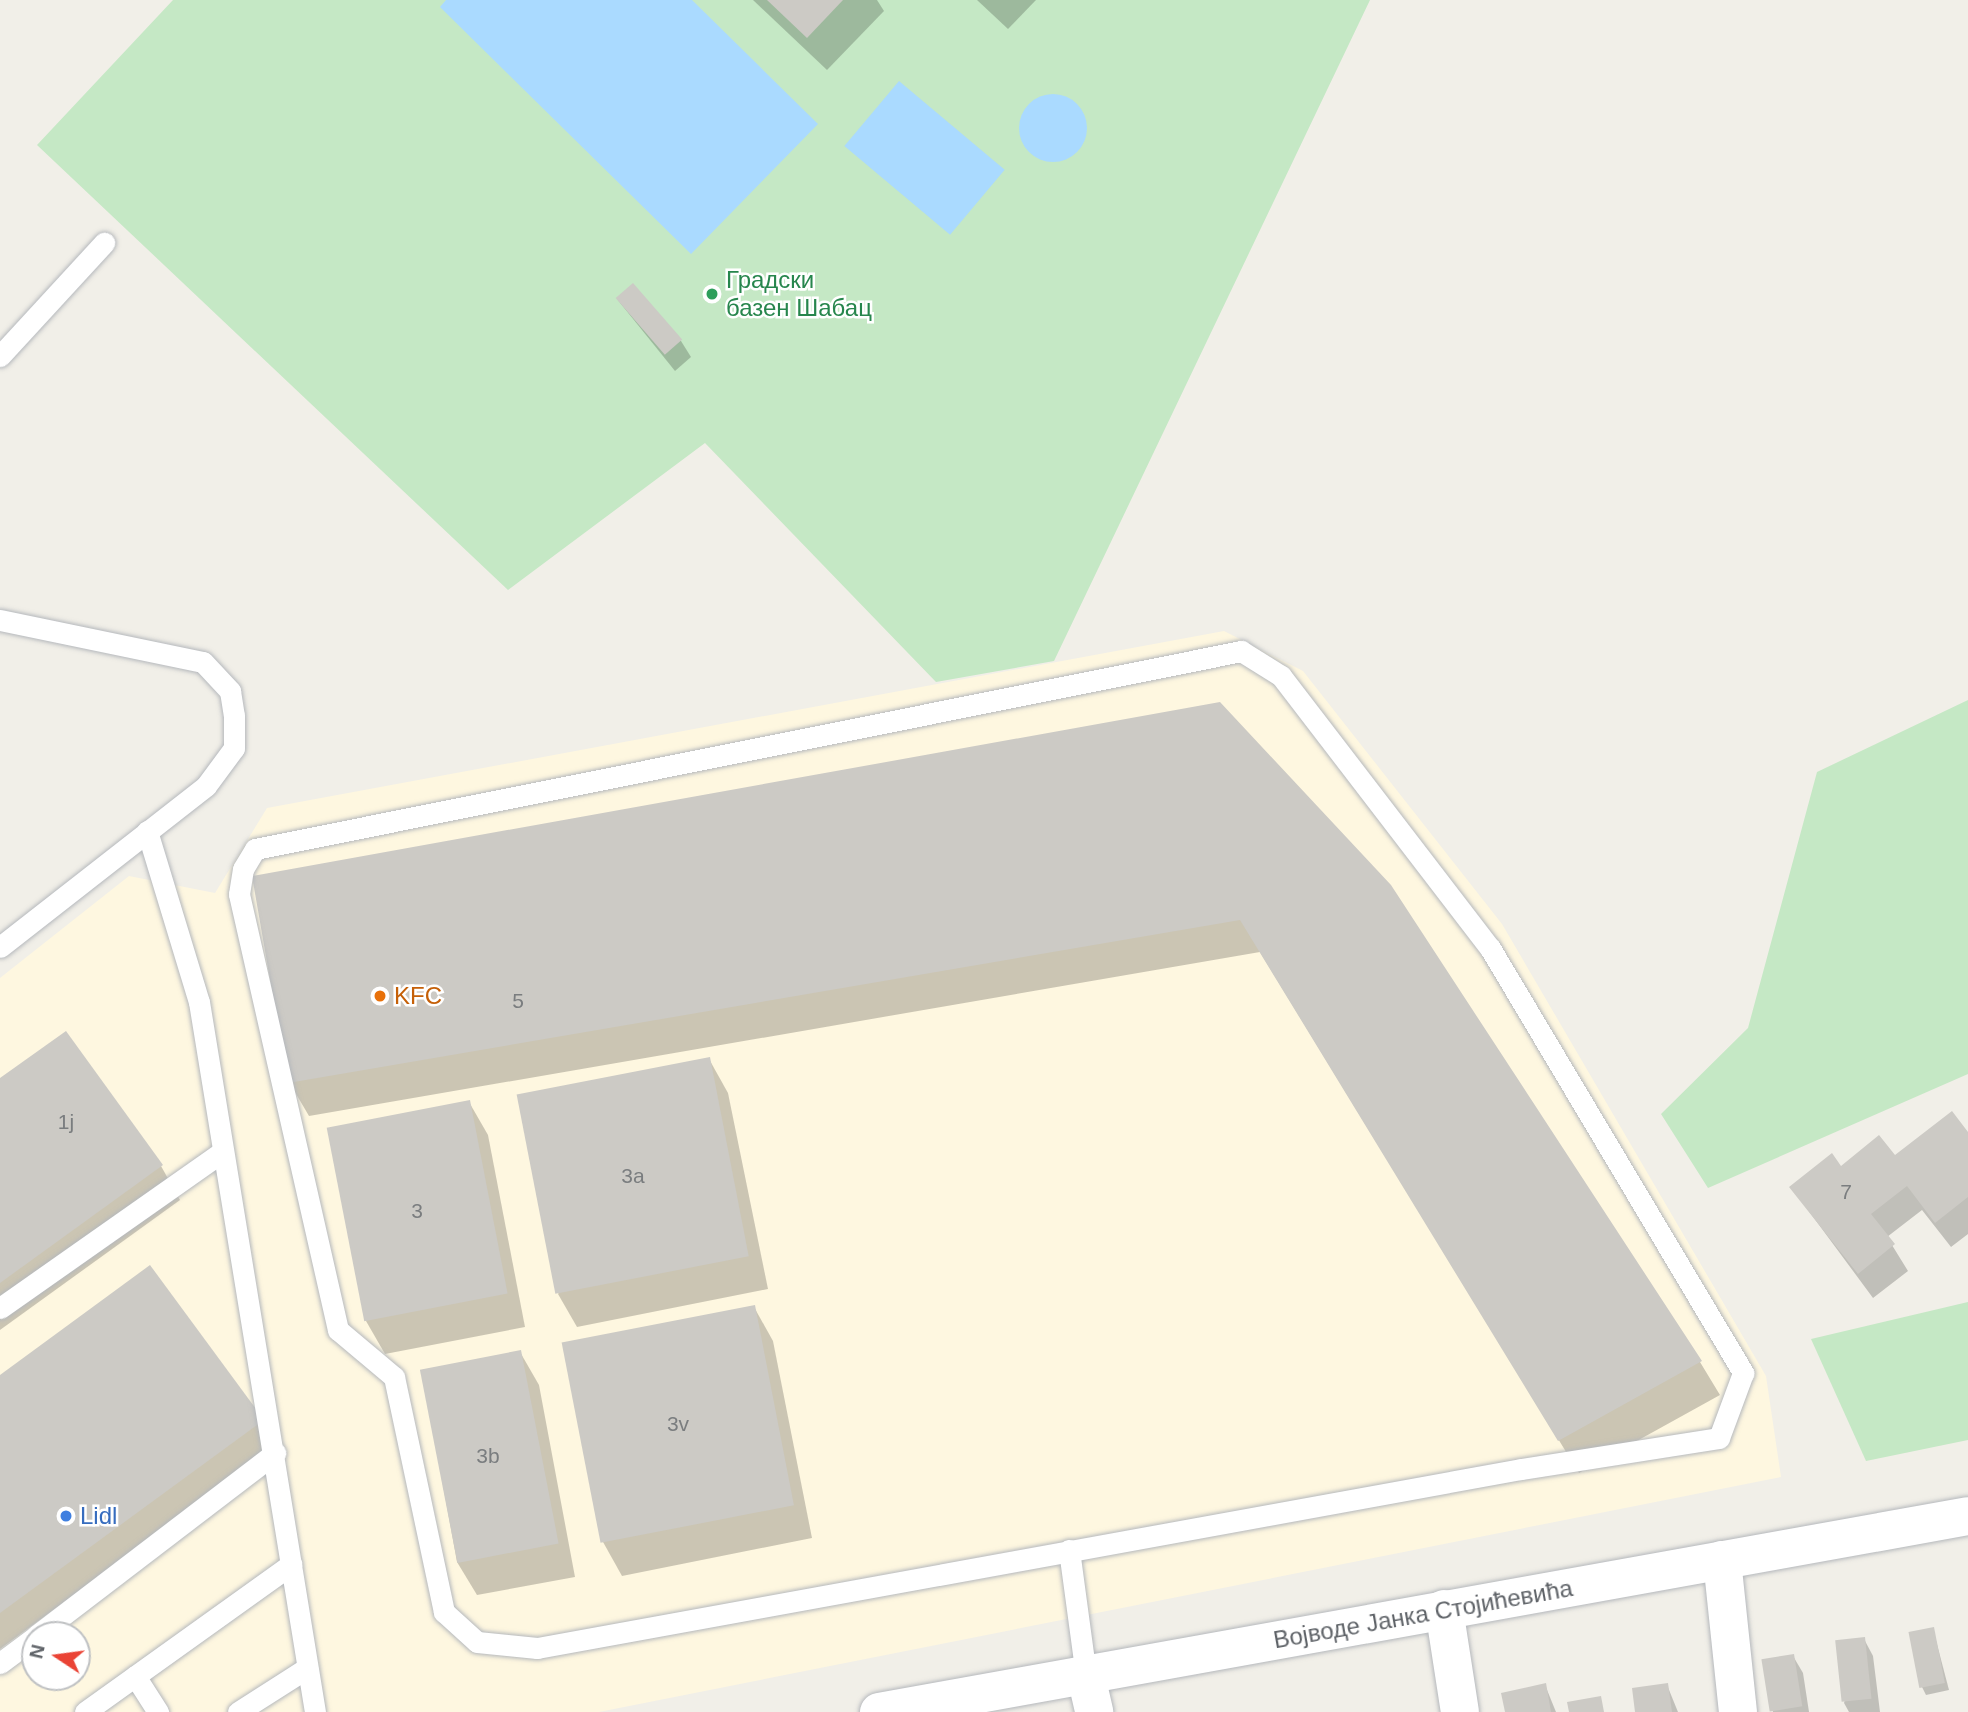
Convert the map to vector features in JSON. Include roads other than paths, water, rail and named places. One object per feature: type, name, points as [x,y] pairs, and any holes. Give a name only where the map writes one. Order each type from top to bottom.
[{"type":"street","name":"Војводе Јанка Стојићевића","points":[[879,1712],[1090,1694],[1444,1609],[1968,1516]]},
{"type":"street","points":[[1722,1560],[1738,1712]]},
{"type":"street","points":[[1444,1609],[1460,1712]]},
{"type":"lane","points":[[0,356],[104,243]]},
{"type":"lane","points":[[0,621],[203,662],[230,691],[234,748],[206,786],[0,947]]},
{"type":"lane","points":[[1241,651],[1280,676],[1490,948],[1743,1373],[1719,1438],[1521,1469],[1069,1550],[537,1648],[477,1642],[444,1612],[394,1377],[338,1330],[239,894],[243,869],[255,849],[1241,651]]},
{"type":"lane","points":[[147,831],[199,1002],[222,1152],[275,1453],[315,1712]]},
{"type":"lane","points":[[0,1308],[222,1152]]},
{"type":"lane","points":[[56,1621],[275,1453]]},
{"type":"lane","points":[[1069,1550],[1090,1694]]},
{"type":"lane","points":[[85,1712],[292,1564]]},
{"type":"lane","points":[[0,1663],[21,1647]]},
{"type":"lane","points":[[238,1712],[307,1668]]},
{"type":"lane","points":[[135,1676],[158,1712]]},
{"type":"water","points":[[446,0],[692,0],[818,124],[691,254],[440,7]]},
{"type":"water","points":[[899,81],[1005,170],[950,235],[844,146]]},
{"type":"water","points":[[1053,94],[1066,97],[1077,104],[1084,115],[1087,128],[1084,141],[1077,152],[1066,159],[1053,162],[1040,159],[1029,152],[1022,141],[1019,128],[1022,115],[1029,104],[1040,97]]},
{"type":"place","name":"Градски базен Шабац","points":[[712,294]]},
{"type":"place","name":"KFC","points":[[380,996]]},
{"type":"place","name":"Lidl","points":[[66,1516]]}]
